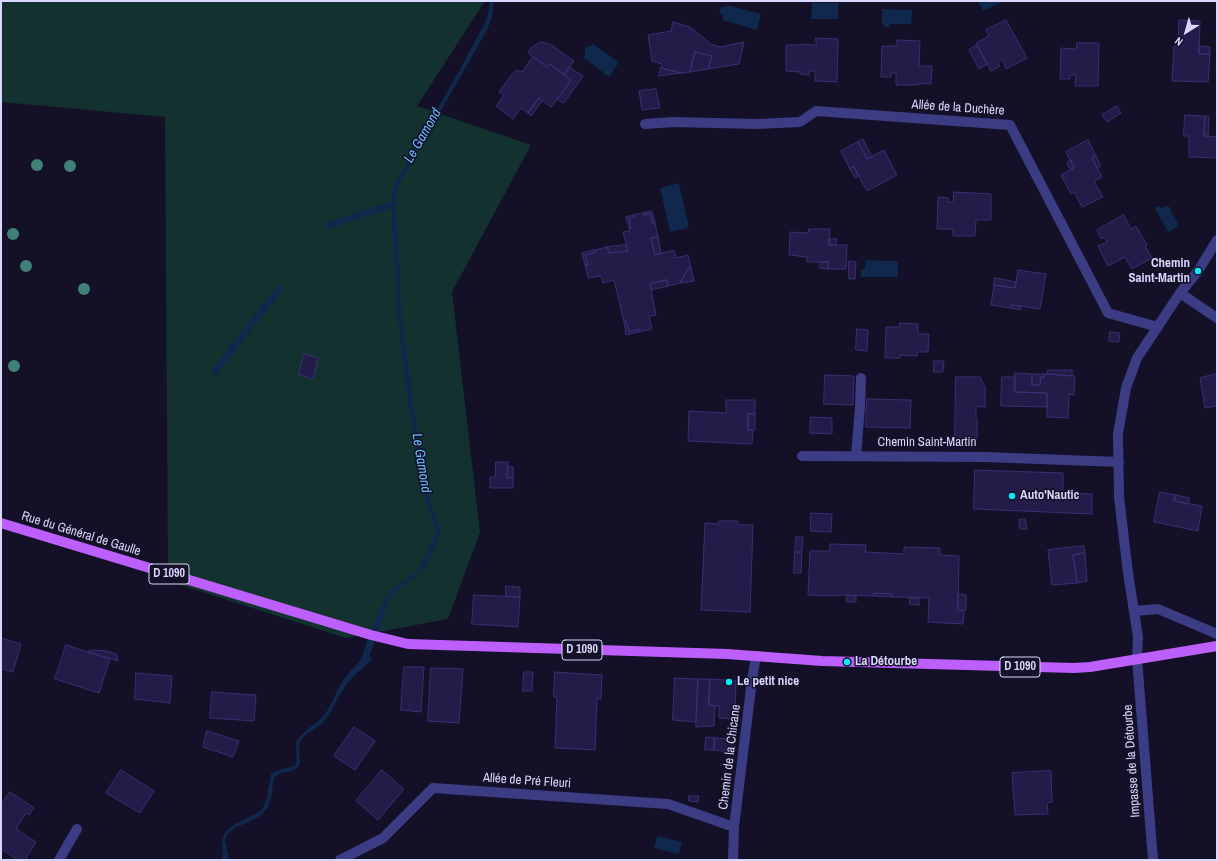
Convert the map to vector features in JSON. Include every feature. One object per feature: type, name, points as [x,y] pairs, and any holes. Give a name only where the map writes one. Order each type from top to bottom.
[{"type":"main road","name":"Rue du Général de Gaulle","points":[[1,523],[337,625],[408,644],[756,656]]},
{"type":"main road","name":"D 1090","points":[[756,656],[822,661],[1074,668],[1090,667],[1217,646]]},
{"type":"street","name":"Allée de la Duchère","points":[[645,124],[673,122],[757,124],[800,122],[816,111],[1010,125],[1108,313],[1158,327]]},
{"type":"street","points":[[1137,659],[1138,637],[1119,497],[1118,434],[1126,388],[1137,358],[1180,293],[1198,271],[1217,240]]},
{"type":"street","points":[[1180,293],[1217,318]]},
{"type":"street","points":[[856,456],[861,378]]},
{"type":"street","name":"Chemin Saint-Martin","points":[[802,456],[985,457],[1119,462]]},
{"type":"street","points":[[1134,611],[1158,609],[1217,634]]},
{"type":"street","name":"Chemin de la Chicane","points":[[733,860],[734,827],[756,656]]},
{"type":"street","name":"Impasse de la Détourbe","points":[[1137,659],[1153,860]]},
{"type":"street","name":"Allée de Pré Fleuri","points":[[340,860],[383,838],[433,788],[668,804],[734,827]]},
{"type":"street","points":[[59,860],[78,829]]},
{"type":"green space","points":[[1,1],[485,1],[417,106],[531,145],[452,292],[480,532],[448,619],[346,638],[168,581],[165,117],[1,102]]},
{"type":"water","points":[[490,1],[494,1],[492,17],[487,30],[400,183],[397,191],[396,200],[402,322],[413,403],[428,492],[440,528],[437,542],[427,564],[416,576],[396,592],[388,601],[380,619],[376,619],[383,602],[390,591],[417,571],[435,535],[435,527],[424,498],[408,402],[398,319],[392,222],[392,189],[487,19]]},
{"type":"water","points":[[978,1],[1004,1],[983,11]]},
{"type":"water","points":[[812,3],[838,3],[838,19],[811,19]]},
{"type":"water","points":[[727,5],[761,14],[757,30],[723,20],[723,16],[719,13],[720,9],[721,7],[726,7]]},
{"type":"water","points":[[882,9],[912,10],[911,24],[889,24],[889,27],[884,27],[882,23]]},
{"type":"water","points":[[593,44],[619,62],[609,77],[583,57],[585,54],[585,48]]},
{"type":"water","points":[[679,183],[689,228],[670,232],[660,188]]},
{"type":"water","points":[[1168,205],[1179,226],[1168,232],[1155,208],[1158,206],[1162,208]]},
{"type":"water","points":[[866,260],[898,261],[898,277],[861,277],[861,270],[865,268]]},
{"type":"water","points":[[365,656],[373,659],[351,679],[326,719],[300,742],[299,766],[292,771],[281,773],[275,777],[268,807],[259,817],[237,827],[228,833],[225,840],[229,860],[223,860],[222,839],[226,831],[235,824],[261,811],[267,800],[271,774],[296,765],[297,741],[306,730],[318,722],[324,715],[344,678]]},
{"type":"water","points":[[657,836],[682,842],[679,854],[654,848]]},
{"type":"building","points":[[1006,20],[1027,58],[1006,69],[1002,59],[998,62],[1000,66],[991,71],[976,43],[989,36],[986,30]]},
{"type":"building","points":[[1179,20],[1200,21],[1199,54],[1210,54],[1208,82],[1172,81],[1174,46],[1178,46]]},
{"type":"building","points":[[673,22],[690,27],[711,44],[720,47],[744,42],[739,64],[708,69],[712,56],[695,52],[690,72],[681,73],[661,68],[662,64],[652,61],[648,35],[671,31]]},
{"type":"building","points":[[816,38],[838,39],[837,82],[815,81],[815,71],[809,71],[809,75],[800,74],[800,72],[786,71],[786,45],[816,45]]},
{"type":"building","points":[[897,40],[920,41],[919,66],[932,66],[931,84],[919,83],[919,85],[896,85],[896,73],[891,73],[891,77],[881,77],[882,46],[897,46]]},
{"type":"building","points":[[540,42],[550,44],[574,61],[564,75],[550,64],[547,67],[528,53],[532,47]]},
{"type":"building","points":[[1077,43],[1099,43],[1098,86],[1075,86],[1076,75],[1070,75],[1070,79],[1060,79],[1061,48],[1076,49]]},
{"type":"building","points":[[977,45],[987,64],[979,69],[969,50]]},
{"type":"building","points":[[1199,46],[1210,47],[1210,54],[1199,54]]},
{"type":"building","points":[[695,52],[712,56],[708,69],[690,72]]},
{"type":"building","points":[[533,57],[547,67],[550,64],[571,80],[551,107],[539,98],[528,113],[521,108],[513,119],[496,106],[504,95],[499,92],[513,73],[517,70],[522,72]]},
{"type":"building","points":[[569,67],[583,76],[564,103],[557,99],[571,80],[564,75]]},
{"type":"building","points":[[661,68],[681,73],[659,76]]},
{"type":"building","points":[[656,89],[660,108],[642,110],[639,91]]},
{"type":"building","points":[[539,98],[542,101],[531,116],[528,113]]},
{"type":"building","points":[[1117,106],[1121,113],[1107,122],[1102,115]]},
{"type":"building","points":[[1185,115],[1205,116],[1204,136],[1217,137],[1217,158],[1189,157],[1189,136],[1184,136]]},
{"type":"building","points":[[1205,116],[1209,116],[1208,136],[1204,136]]},
{"type":"building","points":[[863,139],[872,157],[867,159],[858,142]]},
{"type":"building","points":[[1088,140],[1096,156],[1092,158],[1102,177],[1094,181],[1103,197],[1082,207],[1074,192],[1071,194],[1061,175],[1074,168],[1066,152]]},
{"type":"building","points":[[858,142],[867,159],[884,150],[897,175],[867,191],[854,167],[850,169],[841,151]]},
{"type":"building","points":[[1096,156],[1101,166],[1097,168],[1092,158]]},
{"type":"building","points":[[1071,160],[1074,168],[1070,169],[1067,163]]},
{"type":"building","points":[[854,167],[858,176],[855,178],[850,169]]},
{"type":"building","points":[[954,192],[991,194],[991,220],[976,220],[975,236],[953,236],[953,229],[937,229],[938,197],[948,198],[948,202],[953,202]]},
{"type":"building","points":[[652,211],[655,223],[653,223],[650,213],[644,215],[644,213]]},
{"type":"building","points":[[644,213],[644,215],[650,213],[653,223],[655,223],[658,237],[651,238],[655,255],[674,250],[676,258],[688,255],[691,268],[688,269],[681,283],[668,286],[667,280],[650,284],[656,315],[649,316],[652,329],[639,332],[639,329],[629,332],[626,321],[624,322],[614,280],[603,283],[601,276],[588,278],[585,265],[588,265],[585,255],[596,252],[595,250],[607,247],[609,253],[628,251],[623,232],[630,231],[629,228],[631,228],[629,218]]},
{"type":"building","points":[[635,215],[635,217],[629,218],[631,228],[629,228],[626,217]]},
{"type":"building","points":[[1124,215],[1131,229],[1136,226],[1147,245],[1145,246],[1152,258],[1132,269],[1125,257],[1108,266],[1098,246],[1107,242],[1105,237],[1101,239],[1097,230]]},
{"type":"building","points":[[809,229],[830,229],[829,245],[847,245],[846,269],[828,269],[829,262],[807,262],[807,257],[789,255],[790,232],[808,233]]},
{"type":"building","points":[[658,237],[661,253],[655,255],[651,238]]},
{"type":"building","points":[[829,239],[837,239],[836,245],[829,245]]},
{"type":"building","points":[[626,245],[628,251],[609,253],[607,247]]},
{"type":"building","points":[[595,250],[596,252],[585,255],[588,265],[585,265],[582,253]]},
{"type":"building","points":[[849,261],[856,262],[855,279],[849,279]]},
{"type":"building","points":[[821,262],[829,262],[828,269],[820,268]]},
{"type":"building","points":[[691,268],[694,281],[681,283],[688,269]]},
{"type":"building","points":[[1018,270],[1046,274],[1040,309],[1012,305],[1011,308],[991,305],[994,285],[1015,288]]},
{"type":"building","points":[[995,278],[1016,282],[1015,288],[994,285]]},
{"type":"building","points":[[667,280],[668,286],[651,290],[650,284]]},
{"type":"building","points":[[1012,305],[1021,306],[1020,310],[1011,308]]},
{"type":"building","points":[[626,321],[629,332],[639,329],[639,332],[626,335],[624,322]]},
{"type":"building","points":[[900,323],[918,324],[918,334],[929,334],[928,352],[917,352],[917,356],[900,355],[900,358],[885,358],[886,327],[900,327]]},
{"type":"building","points":[[857,329],[868,330],[867,351],[856,350]]},
{"type":"building","points":[[1110,332],[1120,333],[1119,342],[1109,341]]},
{"type":"building","points":[[304,354],[318,358],[313,379],[299,375]]},
{"type":"building","points":[[934,361],[944,361],[943,372],[934,372]]},
{"type":"building","points":[[1048,370],[1072,370],[1072,376],[1047,374]]},
{"type":"building","points":[[1015,373],[1032,374],[1032,385],[1040,385],[1041,377],[1044,377],[1045,374],[1075,376],[1074,395],[1069,394],[1068,418],[1047,417],[1047,393],[1015,392]]},
{"type":"building","points":[[1032,374],[1045,374],[1044,377],[1041,377],[1040,385],[1032,385]]},
{"type":"building","points":[[1217,374],[1217,406],[1205,408],[1200,378]]},
{"type":"building","points":[[825,375],[854,376],[853,405],[824,404]]},
{"type":"building","points":[[956,377],[980,377],[985,387],[985,407],[976,406],[977,439],[955,438]]},
{"type":"building","points":[[1002,377],[1015,377],[1015,392],[1047,393],[1047,407],[1001,406]]},
{"type":"building","points":[[867,399],[911,400],[910,428],[866,427]]},
{"type":"building","points":[[726,400],[755,400],[755,414],[748,414],[748,430],[753,430],[752,444],[688,441],[689,411],[726,413]]},
{"type":"building","points":[[748,414],[755,414],[755,430],[748,430]]},
{"type":"building","points":[[811,417],[832,418],[832,434],[810,433]]},
{"type":"building","points":[[496,462],[508,462],[507,478],[513,477],[513,488],[490,488],[490,477],[495,477]]},
{"type":"building","points":[[508,467],[513,467],[513,477],[507,478]]},
{"type":"building","points":[[975,470],[1063,473],[1063,493],[1092,494],[1092,514],[974,509]]},
{"type":"building","points":[[1160,492],[1176,495],[1174,501],[1202,506],[1198,531],[1154,522]]},
{"type":"building","points":[[1176,495],[1190,498],[1188,504],[1174,501]]},
{"type":"building","points":[[811,513],[832,514],[831,532],[811,531]]},
{"type":"building","points":[[1025,519],[1027,529],[1020,529],[1019,520]]},
{"type":"building","points":[[719,521],[738,521],[738,525],[753,525],[750,612],[701,610],[705,523],[719,524]]},
{"type":"building","points":[[796,537],[803,537],[802,552],[795,552]]},
{"type":"building","points":[[830,544],[866,545],[865,552],[904,554],[904,547],[940,548],[940,555],[959,556],[958,610],[964,610],[963,624],[928,622],[929,598],[892,597],[892,594],[874,593],[874,596],[808,595],[810,551],[830,551]]},
{"type":"building","points":[[1084,546],[1085,553],[1073,555],[1077,583],[1052,585],[1048,550]]},
{"type":"building","points":[[795,552],[802,552],[801,573],[794,573]]},
{"type":"building","points":[[1085,553],[1087,581],[1077,583],[1073,555]]},
{"type":"building","points":[[506,586],[520,587],[520,597],[506,596]]},
{"type":"building","points":[[874,593],[892,594],[892,597],[874,596]]},
{"type":"building","points":[[958,594],[966,595],[966,610],[958,610]]},
{"type":"building","points":[[474,595],[520,597],[518,627],[472,624]]},
{"type":"building","points":[[847,595],[856,596],[856,602],[847,602]]},
{"type":"building","points":[[910,598],[919,598],[919,605],[910,604]]},
{"type":"building","points":[[1,638],[21,644],[13,672],[1,669]]},
{"type":"building","points":[[66,645],[110,659],[99,693],[55,679]]},
{"type":"building","points":[[91,650],[107,651],[116,654],[118,661],[88,652]]},
{"type":"building","points":[[404,667],[424,667],[421,712],[401,710]]},
{"type":"building","points":[[431,668],[463,669],[459,723],[428,721]]},
{"type":"building","points":[[524,672],[533,672],[532,691],[523,691]]},
{"type":"building","points":[[555,672],[602,675],[601,699],[597,699],[595,750],[555,748],[557,697],[554,697]]},
{"type":"building","points":[[136,673],[172,676],[170,703],[135,699]]},
{"type":"building","points":[[675,678],[698,679],[696,722],[673,720]]},
{"type":"building","points":[[698,679],[710,679],[709,705],[715,706],[714,726],[696,727]]},
{"type":"building","points":[[710,679],[736,681],[735,719],[719,718],[719,706],[709,705]]},
{"type":"building","points":[[212,692],[256,695],[254,721],[210,718]]},
{"type":"building","points":[[354,727],[375,741],[355,770],[334,756]]},
{"type":"building","points":[[207,731],[239,741],[233,757],[203,747]]},
{"type":"building","points":[[706,737],[715,738],[714,750],[705,750]]},
{"type":"building","points":[[715,738],[732,739],[731,752],[714,750]]},
{"type":"building","points":[[121,770],[154,791],[140,813],[106,793]]},
{"type":"building","points":[[382,770],[404,789],[378,820],[356,801]]},
{"type":"building","points":[[1051,771],[1052,802],[1047,803],[1048,814],[1015,815],[1012,773]]},
{"type":"building","points":[[10,792],[34,808],[29,815],[26,813],[16,829],[36,842],[25,860],[18,860],[1,849],[1,805]]},
{"type":"building","points":[[689,796],[699,796],[698,802],[689,801]]},
{"type":"waterway","points":[[329,225],[394,204]]},
{"type":"waterway","points":[[215,371],[279,289]]},
{"type":"waterway","name":"Le Gamond","points":[[361,665],[364,661],[382,611]]},
{"type":"place","name":"Chemin Saint-Martin","points":[[1198,271]]},
{"type":"place","name":"Auto'Nautic","points":[[1012,496]]},
{"type":"place","name":"La Détourbe","points":[[847,662]]},
{"type":"place","name":"Le petit nice","points":[[729,682]]}]
